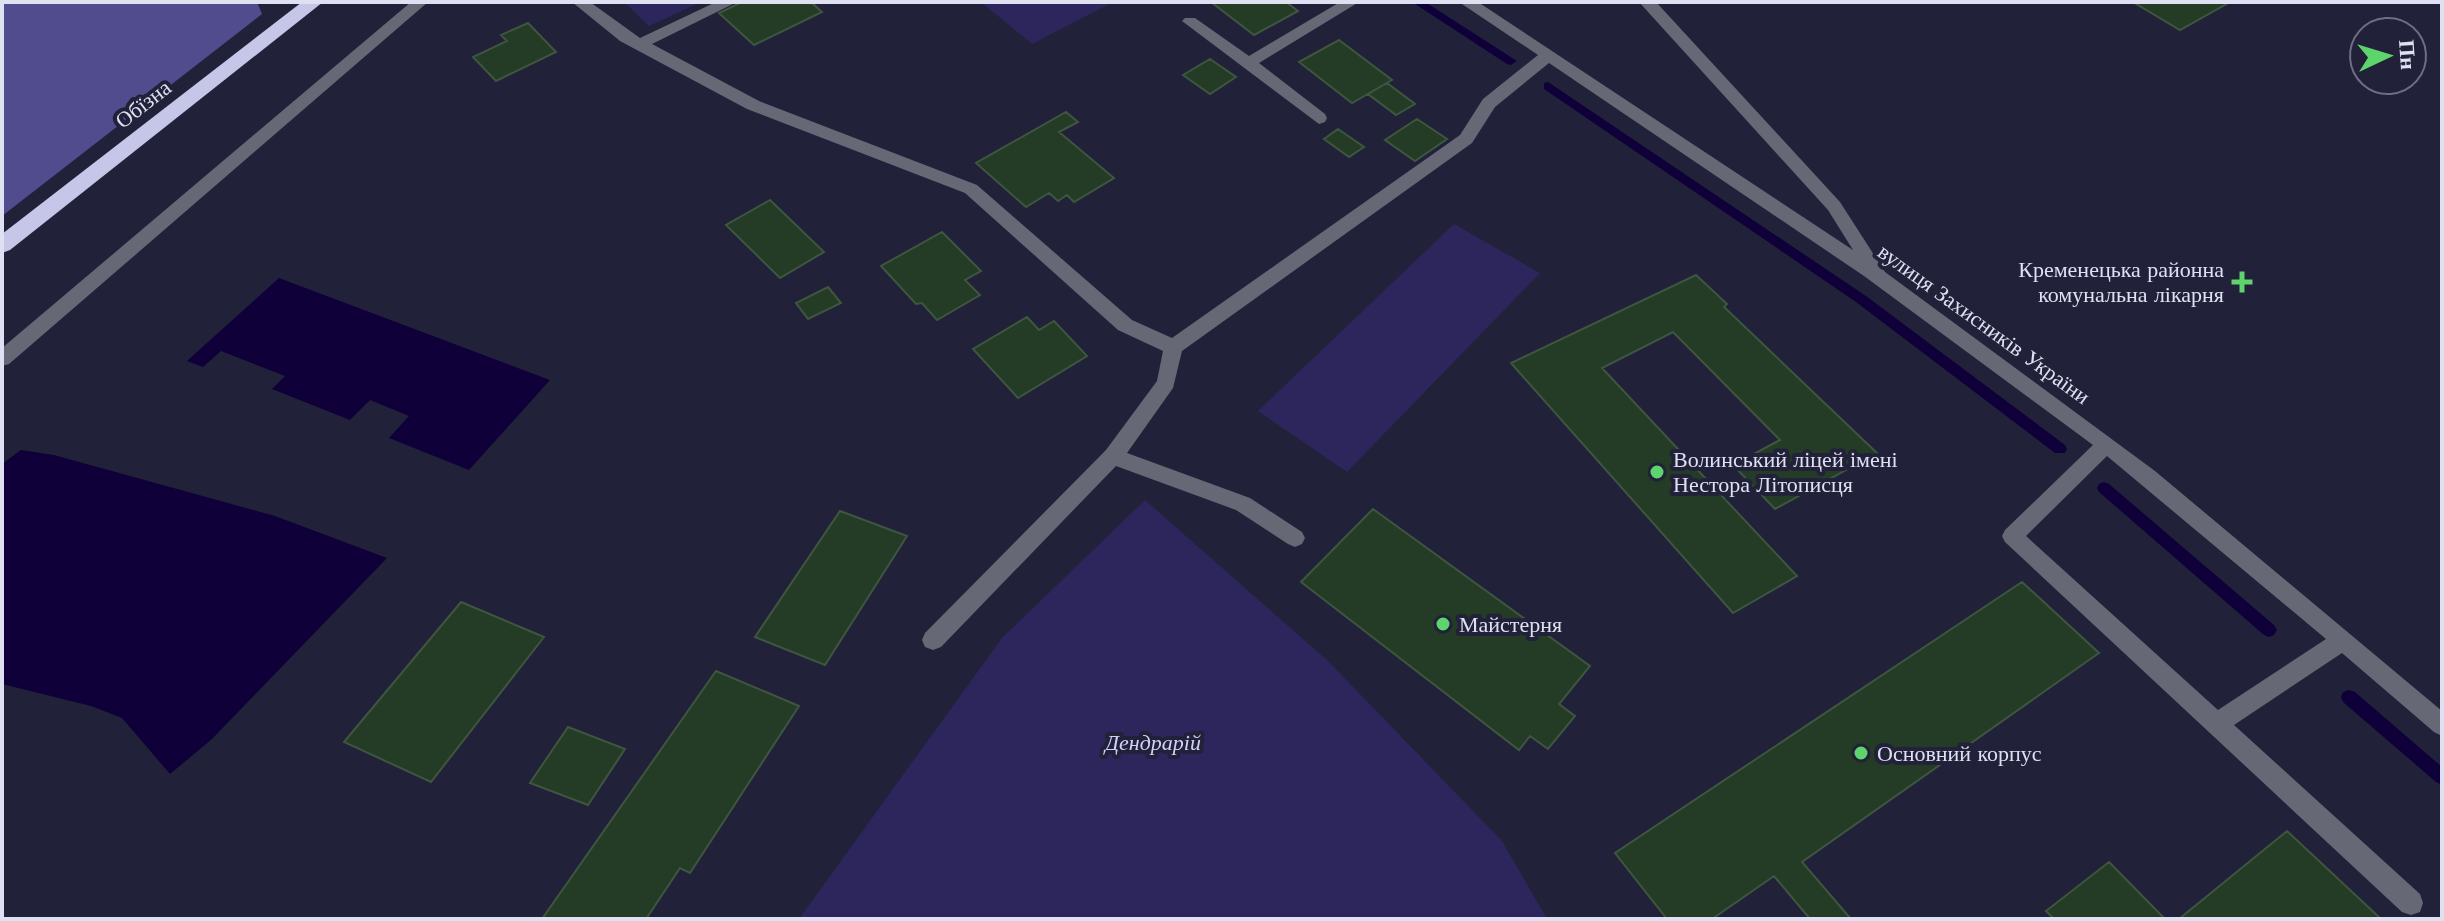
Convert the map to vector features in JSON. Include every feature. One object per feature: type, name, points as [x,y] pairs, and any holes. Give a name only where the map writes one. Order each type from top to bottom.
[{"type":"highway","name":"Обїзна","points":[[2,245],[314,2]]},
{"type":"street","points":[[2,359],[420,2]]},
{"type":"street","points":[[580,2],[640,44],[753,105],[971,189],[1125,325],[1173,347]]},
{"type":"street","points":[[640,44],[729,2]]},
{"type":"street","points":[[1248,63],[1351,2]]},
{"type":"street","name":"вулиця Захисників України","points":[[1467,2],[1880,277],[2106,444],[2442,725]]},
{"type":"street","points":[[1647,2],[1834,206],[1880,277]]},
{"type":"street","points":[[1190,21],[1319,118]]},
{"type":"street","points":[[933,640],[1113,456],[1166,383],[1173,347],[1466,139],[1489,103],[1549,55]]},
{"type":"street","points":[[2106,444],[2012,536],[2411,903]]},
{"type":"street","points":[[1113,456],[1243,504],[1295,538]]},
{"type":"street","points":[[2218,723],[2343,640]]},
{"type":"green space","points":[[624,2],[701,2],[649,26]]},
{"type":"green space","points":[[981,2],[1113,2],[1032,44]]},
{"type":"green space","points":[[1454,224],[1540,273],[1347,472],[1258,411]]},
{"type":"green space","name":"Дендрарій","points":[[1145,500],[1328,661],[1502,841],[1547,919],[799,919],[1002,638]]},
{"type":"shaded area","points":[[2,2],[257,2],[262,14],[2,216]]},
{"type":"shaded area","points":[[279,278],[550,380],[469,470],[389,438],[409,416],[370,400],[350,420],[272,389],[285,376],[221,351],[203,367],[187,361]]},
{"type":"shaded area","points":[[21,450],[54,455],[275,516],[387,558],[212,739],[170,774],[122,718],[91,706],[2,684],[2,464]]},
{"type":"building","points":[[742,2],[811,2],[822,12],[754,45],[719,13]]},
{"type":"building","points":[[1211,2],[1286,2],[1298,11],[1254,35]]},
{"type":"building","points":[[2133,2],[2230,2],[2180,30]]},
{"type":"building","points":[[528,23],[556,52],[496,81],[473,57],[507,41],[501,35]]},
{"type":"building","points":[[1339,40],[1392,80],[1352,103],[1299,62]]},
{"type":"building","points":[[1210,59],[1236,77],[1210,94],[1183,75]]},
{"type":"building","points":[[1387,83],[1415,104],[1396,115],[1368,94]]},
{"type":"building","points":[[1066,112],[1078,122],[1059,132],[1114,178],[1074,202],[1067,195],[1058,201],[1049,193],[1026,207],[976,163]]},
{"type":"building","points":[[1417,119],[1447,139],[1415,161],[1385,140]]},
{"type":"building","points":[[1338,129],[1364,147],[1349,157],[1324,139]]},
{"type":"building","points":[[770,200],[824,252],[780,278],[726,225]]},
{"type":"building","points":[[942,232],[981,271],[965,280],[980,295],[937,320],[922,303],[916,304],[881,266]]},
{"type":"building","points":[[1696,275],[1727,304],[1724,307],[1877,453],[1775,509],[1733,465],[1780,440],[1673,332],[1602,368],[1797,576],[1733,613],[1511,363]]},
{"type":"building","points":[[828,287],[841,303],[808,319],[796,303]]},
{"type":"building","points":[[1027,317],[1039,330],[1054,321],[1087,356],[1018,398],[973,349]]},
{"type":"building","name":"Майстерня","points":[[1373,509],[1590,666],[1559,704],[1575,716],[1548,749],[1530,736],[1519,750],[1301,582]]},
{"type":"building","points":[[840,511],[907,536],[825,665],[755,637]]},
{"type":"building","name":"Основний корпус","points":[[2022,582],[2099,653],[1802,862],[1851,919],[1810,919],[1774,876],[1712,919],[1667,919],[1615,853]]},
{"type":"building","points":[[461,602],[544,637],[431,782],[344,742]]},
{"type":"building","points":[[716,671],[799,706],[690,873],[680,868],[646,919],[542,919]]},
{"type":"building","points":[[568,727],[625,749],[588,805],[530,783]]},
{"type":"building","points":[[2287,831],[2381,919],[2179,919]]},
{"type":"building","points":[[2109,862],[2165,919],[2054,919],[2046,911]]},
{"type":"waterway","points":[[1417,2],[1511,61]]},
{"type":"waterway","points":[[1548,86],[1861,299],[2060,449]]},
{"type":"waterway","points":[[2104,488],[2269,630]]},
{"type":"waterway","points":[[2349,697],[2442,777]]},
{"type":"place","name":"Кременецька районна комунальна лікарня","points":[[2242,282]]},
{"type":"place","name":"Волинський ліцей імені Нестора Літописця","points":[[1657,472]]},
{"type":"place","name":"Майстерня","points":[[1443,624]]},
{"type":"place","name":"Основний корпус","points":[[1861,753]]}]
